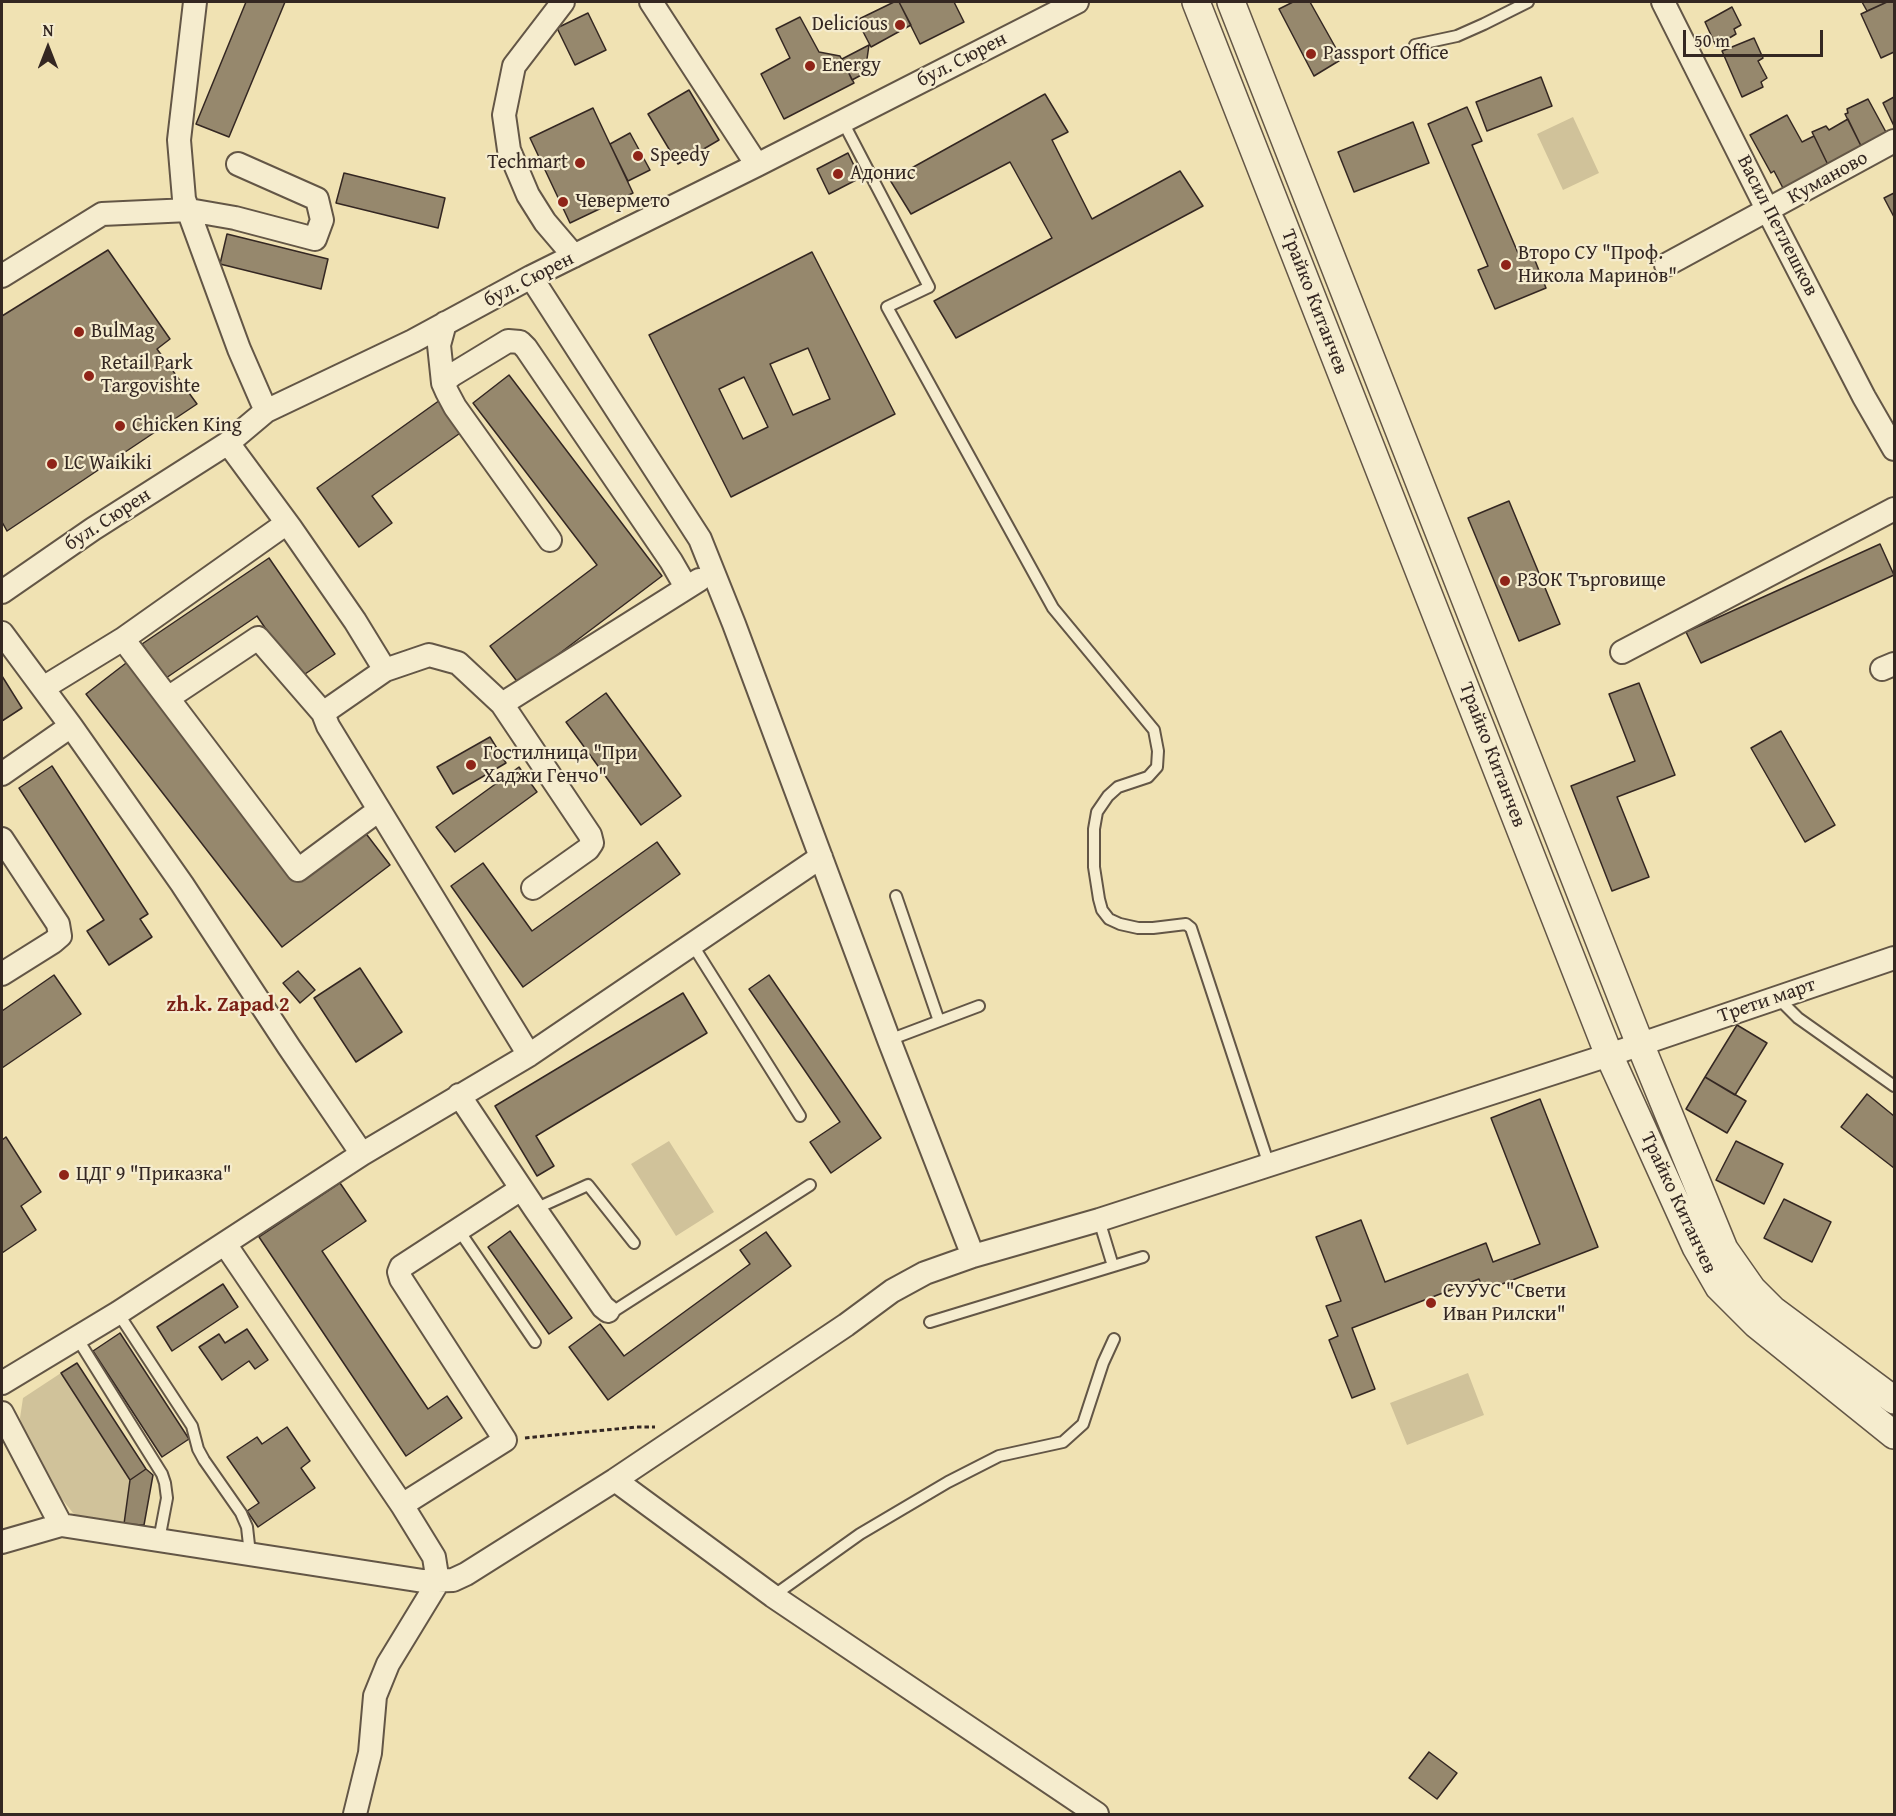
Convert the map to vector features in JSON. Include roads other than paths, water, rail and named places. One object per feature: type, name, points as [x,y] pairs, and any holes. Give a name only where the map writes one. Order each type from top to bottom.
[{"type":"street","points":[[195,2],[179,140],[184,199],[239,349],[266,411]]},
{"type":"street","points":[[563,2],[514,66],[504,115],[510,150],[528,195],[545,222],[574,256]]},
{"type":"street","points":[[651,2],[757,165]]},
{"type":"street","name":"бул. Сюрен","points":[[2,592],[93,529],[228,443],[266,411],[413,341],[531,277],[843,122],[1077,2]]},
{"type":"street","name":"Трайко Китанчев","points":[[1196,2],[1609,1055],[1696,1247],[1719,1287],[1756,1323],[1894,1435]]},
{"type":"street","name":"Трайко Китанчев","points":[[1231,2],[1641,1044],[1724,1249],[1752,1289],[1773,1310],[1894,1400]]},
{"type":"street","name":"Васил Петлешков","points":[[1663,2],[1864,397],[1894,449]]},
{"type":"street","name":"Куманово","points":[[1666,265],[1894,141]]},
{"type":"street","points":[[2,276],[102,214],[189,210],[235,218],[315,239],[322,220],[317,199],[238,164]]},
{"type":"street","points":[[531,277],[700,539],[973,1256]]},
{"type":"street","points":[[445,323],[439,345],[443,383],[455,407],[550,540]]},
{"type":"street","points":[[443,383],[452,375],[508,341],[520,342],[665,552],[686,587]]},
{"type":"street","points":[[228,443],[355,621],[385,670]]},
{"type":"street","points":[[1622,652],[1894,509]]},
{"type":"street","points":[[43,688],[123,639],[286,523]]},
{"type":"street","points":[[502,704],[713,572]]},
{"type":"street","points":[[2,633],[71,726],[182,884],[362,1154]]},
{"type":"street","points":[[168,698],[258,638],[324,713],[328,726],[529,1055]]},
{"type":"street","points":[[123,639],[298,870],[379,810]]},
{"type":"street","points":[[324,713],[385,670],[429,655],[458,663],[502,704],[590,835],[592,843],[588,849],[533,888]]},
{"type":"street","points":[[2,774],[71,726]]},
{"type":"street","points":[[2,839],[58,924],[60,936],[2,974]]},
{"type":"street","points":[[2,1383],[118,1313],[362,1154],[529,1055],[821,857]]},
{"type":"street","name":"Трети март","points":[[438,1582],[453,1580],[466,1574],[615,1480],[846,1325],[892,1291],[925,1273],[973,1256],[1099,1220],[1609,1055],[1894,958]]},
{"type":"street","points":[[459,1095],[521,1189],[608,1311]]},
{"type":"street","points":[[402,1505],[505,1440],[401,1279],[399,1272],[401,1267],[521,1189]]},
{"type":"street","points":[[225,1244],[402,1505],[434,1557],[438,1582],[388,1664],[375,1696],[370,1754],[355,1815]]},
{"type":"street","points":[[2,1413],[61,1525]]},
{"type":"street","points":[[615,1480],[773,1596],[1097,1815]]},
{"type":"street","points":[[2,1542],[61,1525],[438,1582]]},
{"type":"lane","points":[[1415,45],[1457,36],[1528,2]]},
{"type":"lane","points":[[843,122],[929,287],[887,307],[1053,608],[1154,729],[1158,751],[1157,767],[1148,777],[1118,787],[1108,796],[1097,813],[1094,829],[1094,867],[1099,899],[1102,910],[1110,919],[1120,924],[1138,928],[1153,928],[1186,924],[1191,928],[1269,1165]]},
{"type":"lane","points":[[896,896],[939,1021]]},
{"type":"lane","points":[[692,944],[800,1116]]},
{"type":"lane","points":[[1777,998],[1798,1018],[1894,1086]]},
{"type":"lane","points":[[889,1040],[979,1006]]},
{"type":"lane","points":[[535,1209],[588,1185],[634,1243]]},
{"type":"lane","points":[[608,1311],[614,1311],[810,1185]]},
{"type":"lane","points":[[1099,1220],[1113,1266]]},
{"type":"lane","points":[[458,1229],[535,1342]]},
{"type":"lane","points":[[930,1322],[1143,1257]]},
{"type":"lane","points":[[118,1313],[192,1426],[198,1449],[204,1460],[241,1514],[248,1527],[250,1554]]},
{"type":"lane","points":[[77,1338],[162,1474],[166,1498],[159,1540]]},
{"type":"lane","points":[[773,1596],[860,1534],[948,1482],[999,1456],[1063,1442],[1083,1424],[1103,1363],[1114,1339]]},
{"type":"place","name":"Delicious","points":[[900,25]]},
{"type":"place","name":"Passport Office","points":[[1311,54]]},
{"type":"place","name":"Energy","points":[[810,66]]},
{"type":"place","name":"Speedy","points":[[638,156]]},
{"type":"place","name":"Techmart","points":[[580,163]]},
{"type":"place","name":"Адонис","points":[[838,174]]},
{"type":"place","name":"Чевермето","points":[[563,202]]},
{"type":"place","name":"Второ СУ \"Проф. Никола Маринов\"","points":[[1506,265]]},
{"type":"place","name":"BulMag","points":[[79,332]]},
{"type":"place","name":"Retail Park Targovishte","points":[[89,376]]},
{"type":"place","name":"Chicken King","points":[[120,426]]},
{"type":"place","name":"LC Waikiki","points":[[52,464]]},
{"type":"place","name":"РЗОК Търговище","points":[[1505,581]]},
{"type":"place","name":"Гостилница \"При Хаджи Генчо\"","points":[[471,765]]},
{"type":"place","name":"ЦДГ 9 \"Приказка\"","points":[[64,1175]]},
{"type":"place","name":"СУУУС \"Свети Иван Рилски\"","points":[[1431,1303]]},
{"type":"district","name":"zh.k. Zapad 2","points":[[228,1006]]}]
